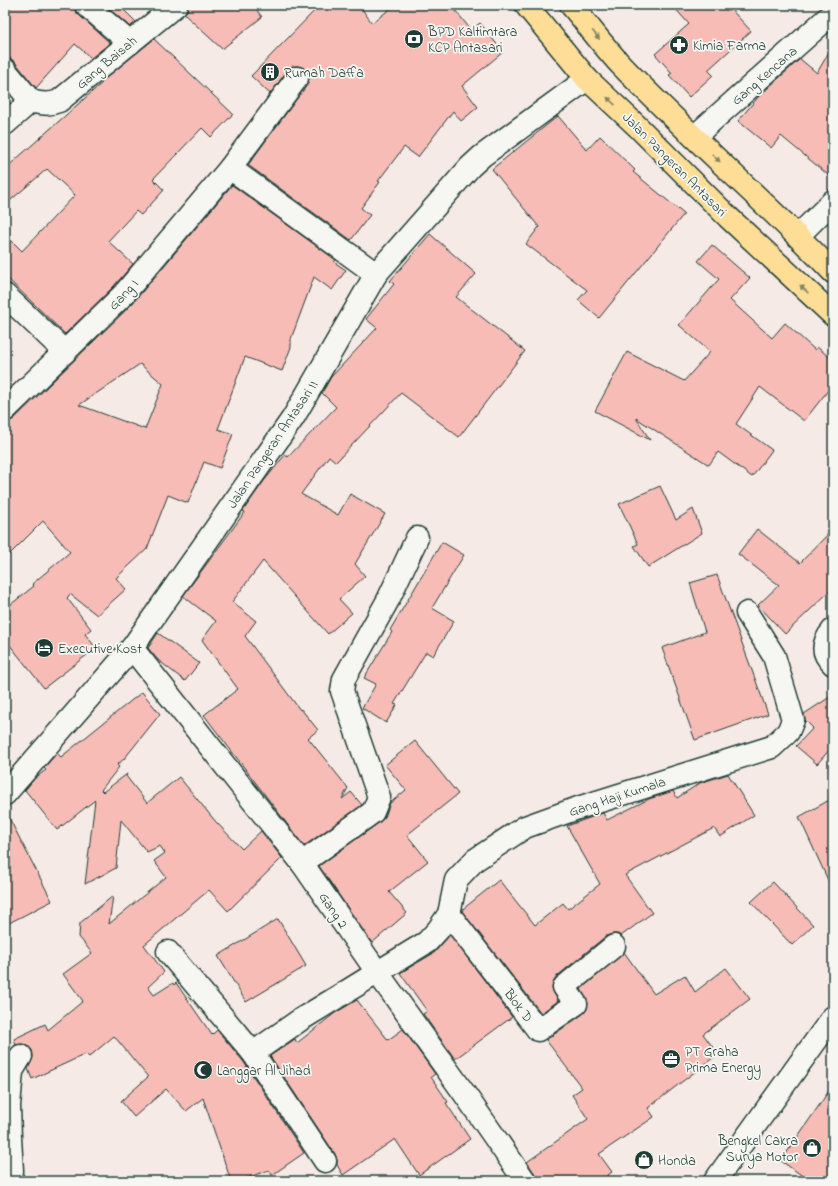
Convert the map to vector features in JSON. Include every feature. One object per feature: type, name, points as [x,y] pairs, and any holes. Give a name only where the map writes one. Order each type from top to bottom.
[{"type":"highway","name":"Jalan Pangeran Antasari","points":[[526,5],[587,79],[642,131],[728,217],[833,315]]},
{"type":"highway","points":[[572,5],[621,65],[798,236],[833,272]]},
{"type":"street","points":[[86,5],[130,43]]},
{"type":"street","name":"Gang Baisah","points":[[31,101],[45,104],[59,101],[176,5]]},
{"type":"street","name":"Gang Kencana","points":[[694,136],[833,14]]},
{"type":"street","points":[[5,70],[31,101],[5,124]]},
{"type":"street","name":"Gang I","points":[[5,410],[123,295],[230,168],[297,78]]},
{"type":"street","name":"Jalan Pangeran Antasari II","points":[[5,794],[132,648],[293,418],[376,274],[474,163],[587,79]]},
{"type":"street","points":[[230,168],[376,274]]},
{"type":"street","points":[[798,236],[833,201]]},
{"type":"street","points":[[5,295],[65,352]]},
{"type":"street","points":[[302,863],[373,812],[379,797],[342,691],[344,679],[388,600],[417,538]]},
{"type":"street","name":"Gang Haji Kumala","points":[[253,1053],[300,1020],[427,942],[438,930],[449,914],[456,880],[475,860],[525,827],[578,808],[772,746],[788,732],[793,720],[774,656],[747,614]]},
{"type":"street","points":[[828,657],[825,640],[833,630]]},
{"type":"street","name":"Gang 2","points":[[132,648],[302,863],[525,1181]]},
{"type":"street","name":"Blok D","points":[[449,914],[538,1030],[576,1004],[564,987],[614,946]]},
{"type":"street","points":[[168,952],[253,1053],[325,1161]]},
{"type":"street","points":[[715,1181],[833,1017]]},
{"type":"street","points":[[13,1173],[9,1106],[12,1071],[21,1056]]},
{"type":"building","points":[[5,5],[74,5],[74,9],[78,14],[110,43],[91,58],[75,44],[36,88],[15,62],[10,58],[5,58]]},
{"type":"building","points":[[105,5],[119,5],[136,22],[130,27]]},
{"type":"building","points":[[188,5],[253,5],[262,17],[222,49],[184,14],[188,10]]},
{"type":"building","points":[[320,5],[359,5],[372,23],[395,5],[451,5],[471,30],[480,23],[503,52],[462,86],[478,107],[461,121],[453,111],[418,157],[404,147],[378,181],[380,182],[361,208],[370,215],[351,240],[248,165],[307,85],[309,79],[308,73],[304,68],[292,66],[270,94],[251,76]]},
{"type":"building","points":[[672,5],[727,5],[751,31],[708,70],[713,75],[689,97],[669,75],[672,73],[655,54],[689,24]]},
{"type":"building","points":[[154,39],[233,114],[211,137],[202,128],[153,179],[164,190],[141,215],[136,211],[108,241],[133,264],[114,286],[65,334],[5,276],[5,234],[22,251],[75,195],[47,169],[5,205],[5,169],[102,83],[101,82]]},
{"type":"building","points":[[833,45],[833,179],[781,136],[771,148],[738,121],[759,96],[800,59],[817,73]]},
{"type":"building","points":[[558,116],[587,150],[600,136],[635,170],[633,172],[684,214],[599,318],[578,300],[587,290],[526,244],[539,227],[492,169]]},
{"type":"building","points":[[232,185],[336,260],[334,262],[346,270],[332,290],[314,277],[291,339],[291,347],[282,371],[245,357],[218,429],[233,434],[220,468],[204,462],[188,503],[168,495],[147,549],[116,578],[126,589],[97,615],[70,594],[67,598],[91,629],[85,634],[96,648],[44,688],[5,639],[5,609],[34,586],[32,584],[70,552],[43,521],[5,559],[5,422],[14,419],[132,304]],"holes":[[[140,364],[163,384],[145,429],[79,405]]]},
{"type":"building","points":[[430,234],[476,274],[456,297],[525,351],[459,437],[401,393],[336,462],[329,456],[301,494],[338,515],[350,494],[385,514],[355,564],[365,576],[339,599],[352,613],[328,634],[263,561],[232,602],[256,621],[245,636],[300,710],[301,709],[318,730],[308,738],[348,788],[342,799],[351,792],[362,805],[304,846],[204,715],[238,689],[202,640],[216,621],[183,596],[245,512],[243,511],[264,481],[285,455],[288,457],[336,407],[322,393],[331,377],[377,328],[366,319],[394,284],[390,281]]},
{"type":"building","points":[[712,245],[750,278],[730,300],[772,338],[785,323],[815,350],[817,347],[833,360],[833,384],[804,421],[760,387],[736,424],[772,450],[752,477],[718,452],[709,465],[636,418],[650,440],[595,411],[627,352],[684,381],[710,352],[679,325],[719,279],[698,261]]},
{"type":"building","points":[[660,486],[676,520],[693,509],[702,533],[648,567],[634,546],[638,544],[619,504]]},
{"type":"building","points":[[757,529],[800,563],[833,529],[833,588],[785,634],[758,605],[779,585],[738,554]]},
{"type":"building","points":[[442,542],[464,555],[432,608],[454,621],[433,656],[426,652],[394,704],[397,705],[386,723],[362,708],[376,684],[364,678],[392,632],[390,630]]},
{"type":"building","points":[[717,575],[768,714],[695,740],[662,648],[705,632],[690,583]]},
{"type":"building","points":[[158,633],[199,663],[185,681],[158,660],[148,648]]},
{"type":"building","points":[[142,692],[160,714],[124,759],[117,765],[119,767],[101,790],[103,792],[127,774],[126,776],[147,803],[179,777],[216,822],[242,849],[261,831],[282,858],[228,911],[209,890],[144,945],[164,972],[148,987],[154,995],[173,983],[174,985],[176,983],[212,1035],[217,1030],[243,1061],[304,1153],[272,1175],[269,1170],[238,1181],[231,1181],[203,1098],[186,1111],[166,1089],[134,1117],[121,1101],[148,1077],[114,1036],[89,1057],[86,1054],[32,1079],[28,1069],[33,1057],[32,1050],[27,1045],[16,1045],[14,1039],[45,1024],[48,1030],[83,1001],[63,974],[92,953],[79,937],[80,923],[113,896],[109,924],[166,877],[154,861],[165,853],[160,846],[147,852],[121,820],[116,868],[85,884],[95,800],[57,830],[25,790],[35,778],[46,770],[44,768],[57,753],[61,757]]},
{"type":"building","points":[[833,695],[833,748],[832,747],[817,764],[796,746],[813,728],[805,720],[804,714]]},
{"type":"building","points":[[415,741],[458,794],[407,835],[428,861],[389,892],[407,913],[372,943],[319,866],[380,822],[385,817],[390,803],[406,790],[385,765]]},
{"type":"building","points":[[728,774],[754,815],[720,837],[714,828],[625,875],[652,913],[621,936],[618,934],[612,934],[606,936],[556,977],[552,988],[558,1001],[541,1013],[462,911],[463,909],[499,880],[535,925],[563,903],[568,909],[600,884],[567,826],[603,813],[607,820],[649,799],[673,791],[677,798],[700,783]]},
{"type":"building","points":[[833,798],[833,891],[799,817]]},
{"type":"building","points":[[5,810],[52,901],[5,925]]},
{"type":"building","points":[[773,882],[813,925],[792,945],[751,902]]},
{"type":"building","points":[[278,919],[306,966],[246,1002],[218,956]]},
{"type":"building","points":[[450,935],[512,1017],[455,1059],[423,1014],[427,1011],[400,973],[434,953]]},
{"type":"building","points":[[624,952],[654,994],[685,975],[695,992],[726,968],[750,999],[703,1034],[718,1054],[648,1108],[654,1117],[599,1154],[612,1172],[600,1181],[537,1181],[535,1174],[527,1162],[588,1119],[572,1095],[582,1088],[546,1040],[583,1014],[587,1009],[588,1003],[581,989]]},
{"type":"building","points":[[357,1000],[388,1040],[403,1029],[435,1074],[431,1077],[470,1139],[419,1175],[395,1139],[343,1175],[337,1165],[335,1154],[270,1056],[295,1039],[297,1043],[335,1013]]},
{"type":"building","name":"Bengkel Cakra Surya Motor","points":[[833,1085],[833,1181],[810,1181],[781,1161]]},
{"type":"place","name":"BPD Kaltimtara KCP Antasari","points":[[414,39]]},
{"type":"place","name":"Kimia Farma","points":[[679,45]]},
{"type":"place","name":"Rumah Daffa","points":[[270,72]]},
{"type":"place","name":"Executive Kost","points":[[44,648]]},
{"type":"place","name":"PT Graha Prima Energy","points":[[671,1059]]},
{"type":"place","name":"Langgar Al Jihad","points":[[203,1070]]},
{"type":"place","name":"Bengkel Cakra Surya Motor","points":[[812,1148]]},
{"type":"place","name":"Honda","points":[[644,1160]]}]
